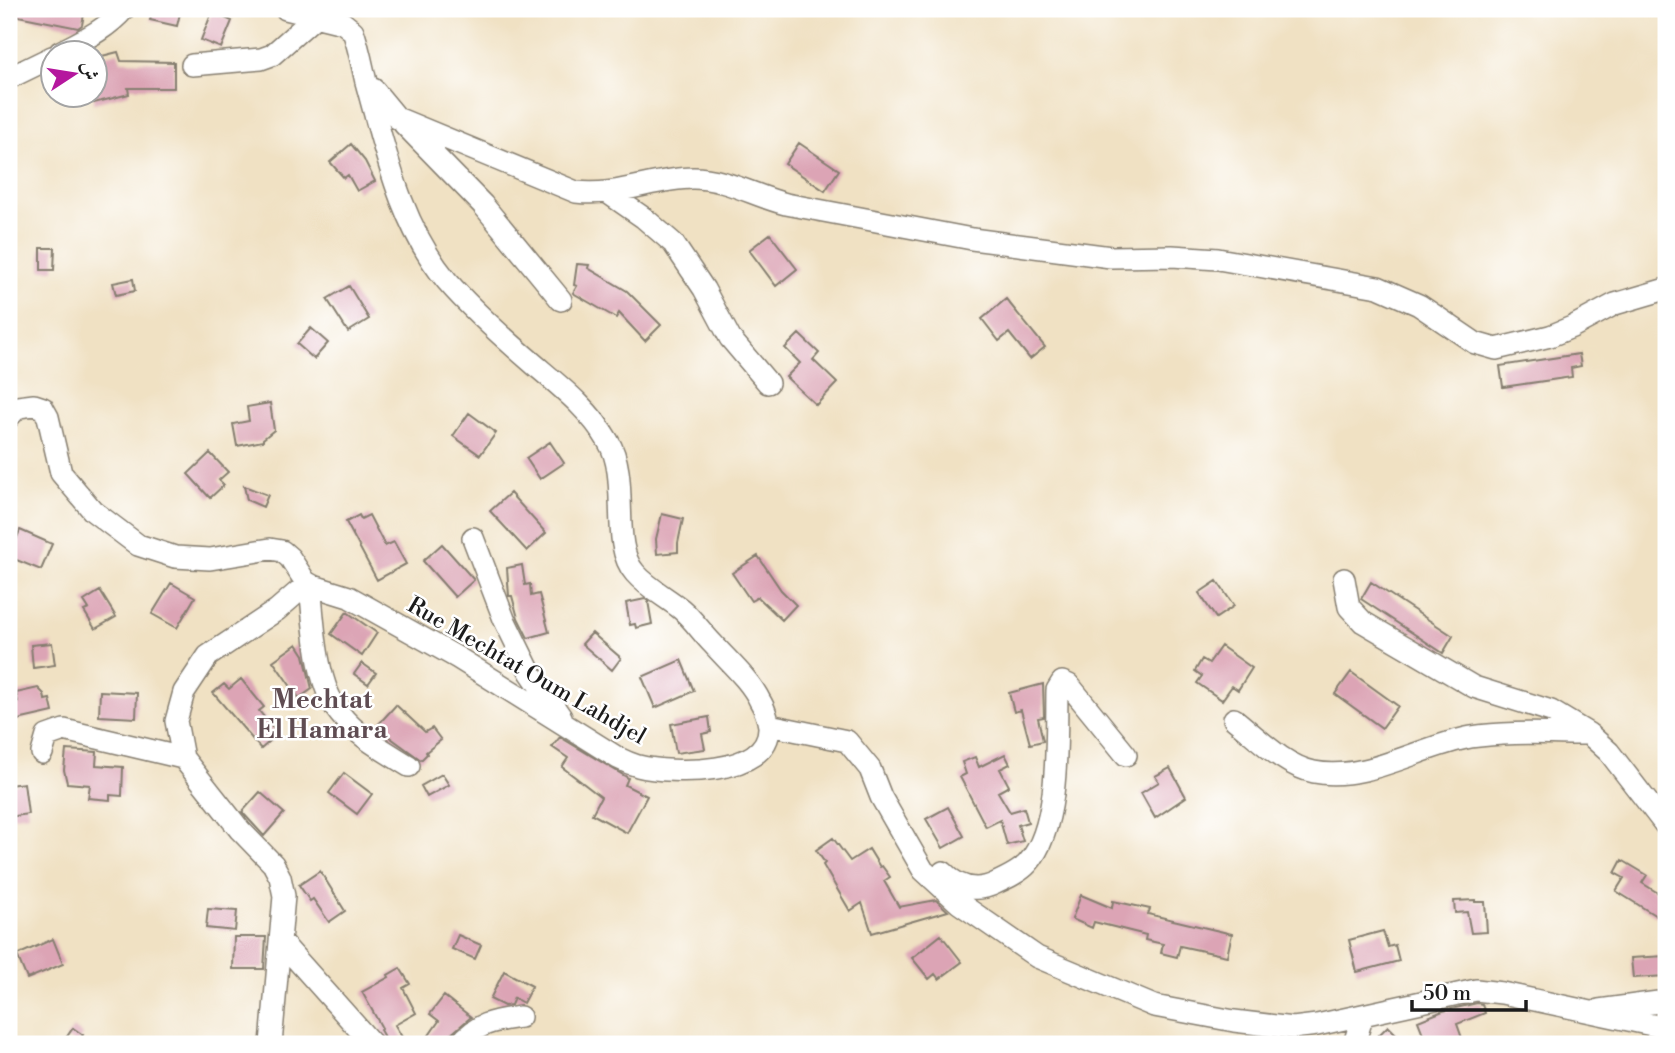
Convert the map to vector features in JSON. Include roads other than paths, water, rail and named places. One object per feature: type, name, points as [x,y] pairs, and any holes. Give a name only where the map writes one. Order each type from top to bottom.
[{"type":"street","points":[[87,38],[115,19],[124,9]]},
{"type":"street","points":[[286,9],[343,23],[353,31],[400,201],[415,232],[447,281],[520,353],[579,403],[611,444],[622,497],[624,549],[627,562],[634,572],[653,590],[683,611],[749,684],[761,701],[769,725],[847,741],[870,769],[881,797],[923,870],[959,903],[1037,957],[1077,976],[1154,1006],[1234,1021],[1293,1028],[1476,990],[1502,993],[1666,1028]]},
{"type":"street","points":[[192,65],[261,59],[272,55],[316,16]]},
{"type":"street","points":[[9,78],[38,64]]},
{"type":"street","points":[[366,81],[397,118],[483,205],[561,300]]},
{"type":"street","points":[[397,118],[576,192],[608,193],[689,178],[709,179],[726,182],[763,198],[786,204],[972,239],[1111,257],[1172,256],[1218,259],[1378,288],[1405,297],[1475,343],[1496,349],[1550,336],[1615,304],[1666,289]]},
{"type":"street","points":[[608,193],[644,218],[673,243],[704,289],[730,338],[768,383]]},
{"type":"street","points":[[9,418],[18,407],[34,405],[43,408],[48,417],[61,473],[93,511],[138,545],[175,557],[210,559],[270,549],[282,551],[309,584],[324,680],[339,713],[372,743],[409,766]]},
{"type":"street","points":[[472,538],[504,619],[530,672],[566,724]]},
{"type":"street","points":[[1344,579],[1349,607],[1363,622],[1474,687],[1552,711],[1589,734],[1609,752],[1666,826]]},
{"type":"street","points":[[271,1044],[282,943],[284,896],[280,877],[273,864],[240,830],[184,758],[176,721],[184,692],[208,656],[277,610],[309,584]]},
{"type":"street","name":"Rue Mechtat Oum Lahdjel","points":[[309,584],[349,597],[458,658],[618,758],[636,766],[665,769],[735,765],[758,752],[766,740],[769,725]]},
{"type":"street","points":[[897,826],[946,876],[961,886],[982,889],[1009,877],[1027,865],[1042,841],[1047,826],[1056,747],[1057,690],[1062,682],[1069,685],[1126,755]]},
{"type":"street","points":[[1234,719],[1282,757],[1299,767],[1316,772],[1353,772],[1471,737],[1589,734]]},
{"type":"street","points":[[42,753],[47,736],[64,730],[184,758]]},
{"type":"street","points":[[282,943],[372,1044]]},
{"type":"street","points":[[1586,1012],[1666,1001]]},
{"type":"street","points":[[1354,1044],[1363,1015]]},
{"type":"street","points":[[460,1044],[472,1030],[486,1023],[520,1017]]},
{"type":"district","name":"Mechtat El Hamara","points":[[322,714]]}]
